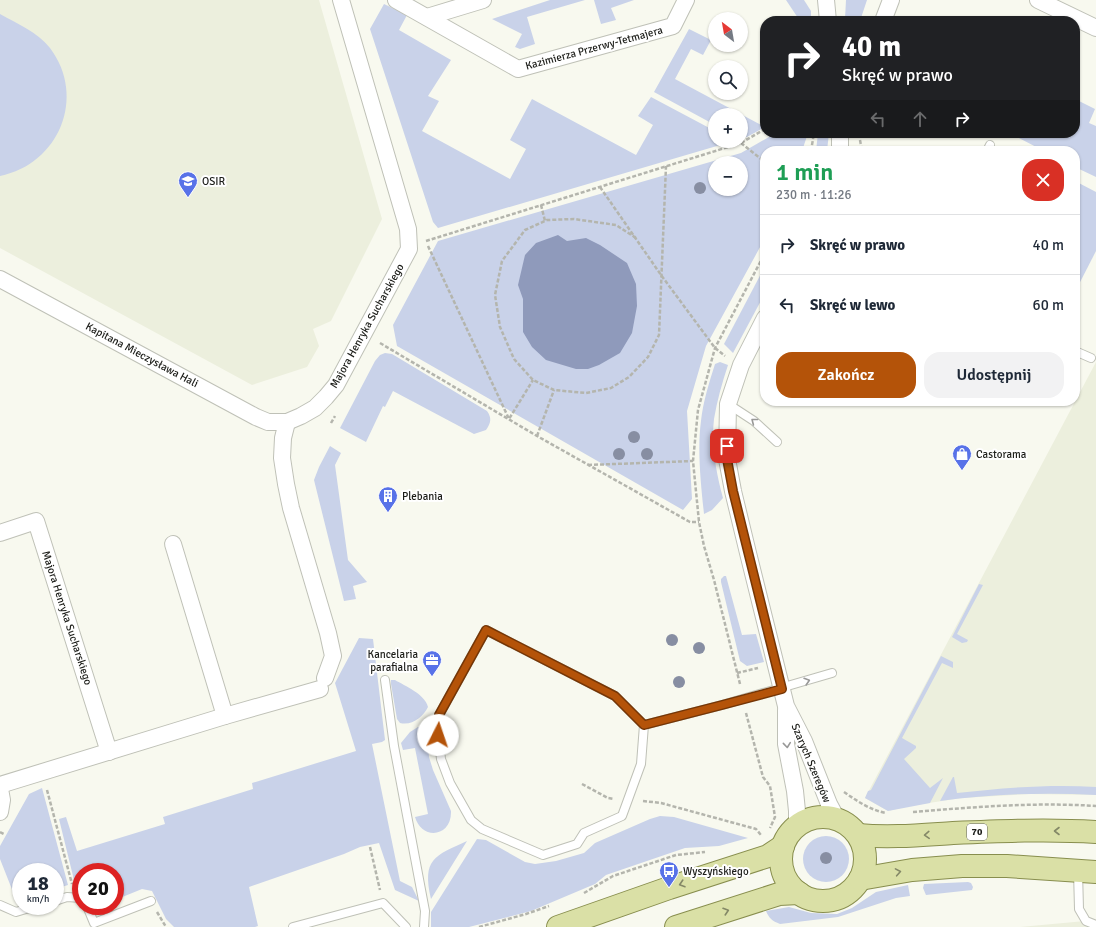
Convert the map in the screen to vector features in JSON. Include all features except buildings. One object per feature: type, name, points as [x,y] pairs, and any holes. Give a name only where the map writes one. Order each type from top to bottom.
[{"type":"main road","points":[[823,816],[837,819],[845,823],[858,835],[863,846],[865,857],[864,868],[860,879],[853,888],[844,895],[832,900],[809,898],[799,893],[791,886],[786,877],[782,867],[781,856],[783,846],[787,838],[797,826],[809,819],[823,816]]},
{"type":"main road","name":"70","points":[[858,835],[880,837],[986,832],[1096,832]]},
{"type":"main road","points":[[558,927],[669,888],[768,856],[783,846]]},
{"type":"main road","points":[[860,879],[912,870],[962,866],[1007,866],[1087,871]]},
{"type":"main road","points":[[676,927],[779,894],[799,893]]},
{"type":"street","name":"Majora Henryka Sucharskiego","points":[[287,422],[302,416],[315,408],[336,385],[409,249],[408,229],[341,0]]},
{"type":"street","name":"Kazimierza Przerwy-Tetmajera","points":[[396,0],[518,68],[673,26],[686,0]]},
{"type":"street","points":[[427,17],[483,0]]},
{"type":"street","points":[[826,0],[828,16]]},
{"type":"street","points":[[884,16],[891,0]]},
{"type":"street","points":[[1038,0],[1077,16]]},
{"type":"street","points":[[1080,17],[1091,22]]},
{"type":"street","name":"Kapitana Mieczysława Hali","points":[[0,279],[256,417],[268,422],[287,422]]},
{"type":"street","name":"Szarych Szeregów","points":[[760,328],[741,365],[728,404],[727,459],[733,491],[786,706],[786,744],[795,790],[797,826]]},
{"type":"street","points":[[0,785],[224,716],[322,683],[333,656],[328,633],[291,508],[286,484],[282,458],[283,438],[287,422]]},
{"type":"street","name":"Majora Henryka Sucharskiego","points":[[0,532],[36,521],[109,752]]},
{"type":"street","points":[[173,544],[224,716]]},
{"type":"street","name":"Szarych Szeregów","points":[[786,706],[804,741],[829,804],[837,819]]},
{"type":"street","points":[[0,789],[2,806],[0,812]]},
{"type":"lane","points":[[1080,353],[1091,358]]},
{"type":"lane","points":[[728,404],[754,421],[777,442]]},
{"type":"lane","points":[[486,630],[615,696],[644,725],[641,764],[628,800],[622,816],[584,833],[577,844],[543,855],[482,829],[471,820],[450,783],[441,759],[438,735],[439,715],[486,630]]},
{"type":"lane","points":[[644,725],[782,689],[832,674]]},
{"type":"lane","points":[[385,680],[394,746],[425,911],[424,927]]},
{"type":"lane","points":[[1087,871],[1079,909],[1086,921],[1096,925]]},
{"type":"lane","points":[[90,915],[93,925],[151,901]]},
{"type":"lane","points":[[293,927],[383,903],[406,927]]},
{"type":"lane","points":[[0,905],[12,910]]},
{"type":"path","points":[[748,139],[760,132]]},
{"type":"path","points":[[422,248],[426,241],[725,148]]},
{"type":"path","points":[[747,148],[760,158]]},
{"type":"path","points":[[636,238],[616,225],[574,219],[547,220],[525,230],[502,261],[496,294],[500,327],[514,359],[533,380],[554,390],[586,393],[611,388],[629,377],[648,357],[658,335],[666,166]]},
{"type":"path","points":[[600,186],[661,275],[715,348],[729,359]]},
{"type":"path","points":[[541,205],[544,221]]},
{"type":"path","points":[[426,241],[509,419]]},
{"type":"path","points":[[375,340],[588,465],[690,522],[699,522]]},
{"type":"path","points":[[509,419],[533,380]]},
{"type":"path","points":[[537,436],[554,390]]},
{"type":"path","points":[[588,465],[694,460]]},
{"type":"path","points":[[737,673],[764,667]]},
{"type":"path","points":[[45,784],[72,886]]},
{"type":"path","points":[[582,784],[608,798],[661,803],[756,829],[762,836]]},
{"type":"path","points":[[769,830],[775,817],[770,786]]},
{"type":"path","points":[[841,789],[856,801],[876,811],[888,813]]},
{"type":"path","points":[[909,812],[968,807],[1043,804],[1096,806]]},
{"type":"path","points":[[0,832],[4,834]]},
{"type":"path","points":[[758,840],[765,833]]},
{"type":"path","points":[[370,847],[383,903]]},
{"type":"path","points":[[578,896],[613,876],[676,855],[706,852]]},
{"type":"path","points":[[479,927],[556,904]]},
{"type":"shaded area","name":"OSIR","points":[[0,0],[319,0],[382,219],[331,321],[313,329],[319,346],[307,367],[252,385],[0,248]]},
{"type":"shaded area","points":[[550,0],[585,0],[527,17],[535,44],[520,49],[515,47],[522,34],[492,19]]},
{"type":"shaded area","points":[[594,0],[634,0],[611,8],[616,20],[601,24]]},
{"type":"shaded area","points":[[786,0],[804,0],[811,11],[811,16],[797,16]]},
{"type":"shaded area","points":[[846,0],[867,0],[862,16],[845,16]]},
{"type":"shaded area","points":[[384,4],[407,15],[399,30],[451,60],[428,96],[439,101],[422,131],[510,179],[526,149],[510,140],[532,99],[636,155],[653,125],[638,116],[651,97],[708,127],[708,148],[710,148],[438,228],[433,222],[370,29]]},
{"type":"shaded area","points":[[0,14],[39,37],[50,48],[61,67],[66,87],[66,107],[61,126],[52,143],[38,158],[21,169],[0,176]]},
{"type":"shaded area","points":[[689,29],[708,38],[708,46],[703,55],[691,49],[675,79],[708,97],[708,100],[714,100],[729,108],[708,108],[708,121],[654,92]]},
{"type":"shaded area","points":[[1080,102],[1095,109],[1089,123],[1096,126],[1096,177],[1080,169],[1080,146],[1034,146],[1019,138],[1080,138]]},
{"type":"shaded area","points":[[748,118],[760,124],[760,130],[748,136]]},
{"type":"shaded area","points":[[767,138],[806,138],[804,146],[760,146],[760,247],[706,346],[687,411],[692,499],[683,510],[397,346],[393,325],[438,241],[708,163],[708,196],[748,196],[748,156],[731,156],[741,153]]},
{"type":"shaded area","points":[[817,138],[828,138],[828,146],[817,146]]},
{"type":"shaded area","points":[[1080,184],[1096,192],[1096,251],[1080,282]]},
{"type":"shaded area","points":[[558,235],[567,241],[586,238],[600,245],[627,263],[636,284],[637,306],[632,333],[620,353],[599,365],[588,369],[576,369],[546,360],[532,347],[523,332],[523,299],[518,285],[525,255],[536,243]]},
{"type":"shaded area","points":[[760,276],[760,302],[733,353],[724,344]]},
{"type":"shaded area","points":[[385,353],[392,354],[487,411],[490,416],[490,420],[486,430],[474,434],[393,391],[385,407],[383,406],[366,442],[340,428],[375,361],[380,355]]},
{"type":"shaded area","points":[[720,362],[728,365],[715,412],[713,439],[716,468],[723,498],[712,510],[704,514],[699,456],[701,421],[708,385],[715,364]]},
{"type":"shaded area","points":[[1096,362],[1096,795],[1029,794],[962,798],[909,806],[888,811],[865,798],[1073,406],[1080,406],[1080,392]]},
{"type":"shaded area","points":[[330,446],[341,453],[335,465],[348,560],[367,582],[353,586],[356,599],[344,601],[314,480]]},
{"type":"shaded area","points":[[726,576],[742,635],[756,634],[764,662],[747,666],[740,661],[721,582],[721,579]]},
{"type":"shaded area","points":[[979,584],[983,585],[957,634],[968,640],[967,642],[962,643],[952,637]]},
{"type":"shaded area","points":[[359,638],[373,639],[385,740],[372,744],[400,881],[412,887],[419,901],[395,890],[379,843],[360,847],[249,887],[258,926],[255,927],[174,927],[166,919],[152,891],[142,889],[124,896],[124,863],[72,863],[72,872],[59,819],[66,817],[77,851],[165,824],[163,817],[253,789],[252,783],[356,751],[335,683]]},
{"type":"shaded area","points":[[941,656],[953,662],[953,668],[942,663],[902,738],[916,746],[916,748],[904,759],[930,788],[943,778],[930,803],[888,811],[865,798],[868,791],[871,790]]},
{"type":"shaded area","points":[[391,680],[395,680],[419,694],[426,702],[428,707],[417,720],[404,724],[400,723],[397,719]]},
{"type":"shaded area","points":[[418,727],[427,729],[429,757],[433,770],[451,811],[450,820],[447,826],[442,831],[436,833],[430,833],[424,830],[419,825],[415,817],[428,814],[415,748],[403,750],[401,743],[410,732]]},
{"type":"shaded area","points":[[953,777],[957,793],[1026,787],[1078,786],[1096,787],[1096,795],[1018,794],[940,801]]},
{"type":"shaded area","points":[[42,788],[62,863],[12,863],[12,889],[0,859],[0,846],[29,794]]},
{"type":"shaded area","points":[[660,816],[674,817],[748,838],[719,846],[685,848],[606,875],[595,884],[531,911],[469,927],[431,927],[431,912],[477,839],[486,840],[525,862],[535,864],[556,861],[584,853],[595,843]]},
{"type":"shaded area","points":[[821,836],[831,836],[839,840],[845,846],[849,854],[849,864],[845,872],[839,878],[831,882],[821,882],[813,878],[807,872],[803,864],[803,854],[807,846],[813,840]]},
{"type":"shaded area","points":[[467,841],[431,899],[428,875],[433,861],[439,855]]},
{"type":"shaded area","points":[[64,870],[68,885],[64,886]]},
{"type":"shaded area","points":[[971,883],[973,887],[972,890],[926,895],[923,888],[924,884]]},
{"type":"shaded area","points":[[908,885],[910,896],[896,898],[838,917],[780,924],[771,919],[766,911],[789,907],[811,913],[837,914],[852,908],[876,892]]},
{"type":"shaded area","points":[[1096,920],[1096,927],[1020,927]]},
{"type":"place","name":"OSIR","points":[[188,198]]},
{"type":"place","name":"Castorama","points":[[962,471]]},
{"type":"place","name":"Plebania","points":[[388,513]]},
{"type":"place","name":"Kancelaria parafialna","points":[[432,677]]},
{"type":"place","name":"Wyszyńskiego","points":[[669,888]]},
{"type":"route","points":[[438,735],[439,715],[486,630],[615,696],[644,725],[782,689],[733,491],[727,459],[727,446]]}]
